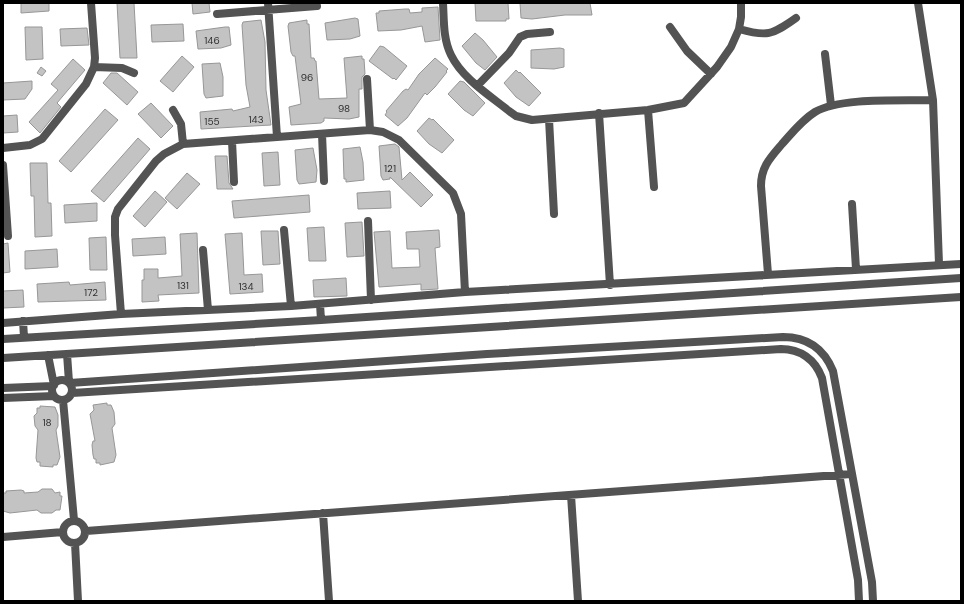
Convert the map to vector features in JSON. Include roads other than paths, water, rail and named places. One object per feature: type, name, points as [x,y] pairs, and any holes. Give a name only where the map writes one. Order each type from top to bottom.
[{"type":"street","points":[[3,148],[30,145],[42,139],[86,84],[94,67],[95,58],[91,3]]},
{"type":"street","points":[[443,3],[444,31],[451,54],[463,72],[516,116],[532,120],[599,113],[648,110],[684,103],[711,74],[731,47],[739,29],[741,3]]},
{"type":"street","points":[[918,3],[933,100],[939,264]]},
{"type":"street","points":[[217,14],[268,6],[317,6]]},
{"type":"street","points":[[268,6],[277,137]]},
{"type":"street","points":[[739,29],[760,35],[769,34],[777,32],[796,18]]},
{"type":"street","points":[[670,27],[687,51],[711,74]]},
{"type":"street","points":[[478,85],[509,52],[520,37],[527,34],[550,32]]},
{"type":"street","points":[[825,54],[831,106]]},
{"type":"street","points":[[94,67],[122,68],[134,73]]},
{"type":"street","points":[[367,79],[370,130]]},
{"type":"street","points":[[768,274],[761,186],[763,170],[768,160],[802,122],[816,112],[831,106],[849,103],[933,100]]},
{"type":"street","points":[[173,110],[181,124],[183,144]]},
{"type":"street","points":[[648,110],[654,187]]},
{"type":"street","points":[[599,113],[610,285]]},
{"type":"street","points":[[549,118],[554,214]]},
{"type":"street","points":[[121,314],[115,217],[118,209],[156,161],[168,151],[183,144],[370,130],[384,132],[399,140],[453,193],[461,214],[465,292]]},
{"type":"street","points":[[322,134],[324,181]]},
{"type":"street","points":[[232,141],[234,182]]},
{"type":"street","points":[[3,165],[8,236]]},
{"type":"street","points":[[852,204],[856,269]]},
{"type":"street","points":[[368,221],[371,300]]},
{"type":"street","points":[[284,230],[291,306]]},
{"type":"street","points":[[203,250],[208,310]]},
{"type":"street","points":[[3,323],[121,314],[291,306],[465,292],[610,285],[939,264],[961,264]]},
{"type":"street","points":[[3,339],[321,320],[961,278]]},
{"type":"street","points":[[3,358],[961,297]]},
{"type":"street","points":[[320,304],[321,320]]},
{"type":"street","points":[[23,322],[24,337]]},
{"type":"street","points":[[3,388],[53,385],[60,380],[69,382],[488,354],[741,339],[796,338],[808,342],[823,354],[830,364],[834,377],[872,582],[873,601]]},
{"type":"street","points":[[741,339],[742,351]]},
{"type":"street","points":[[72,393],[742,351],[781,349],[794,350],[806,356],[816,365],[823,384],[838,475],[858,580],[859,601]]},
{"type":"street","points":[[3,398],[54,396],[63,400],[68,398],[72,393],[73,388],[69,382],[67,354]]},
{"type":"street","points":[[488,354],[488,367]]},
{"type":"street","points":[[48,355],[53,385],[52,391],[54,396]]},
{"type":"street","points":[[63,400],[74,520]]},
{"type":"street","points":[[86,531],[851,474]]},
{"type":"street","points":[[571,495],[578,601]]},
{"type":"street","points":[[323,513],[329,601]]},
{"type":"street","points":[[74,520],[82,523],[86,531],[82,540],[75,543],[68,541],[63,532],[64,525],[74,520]]},
{"type":"street","points":[[3,537],[63,532]]},
{"type":"street","points":[[75,543],[78,601]]}]
